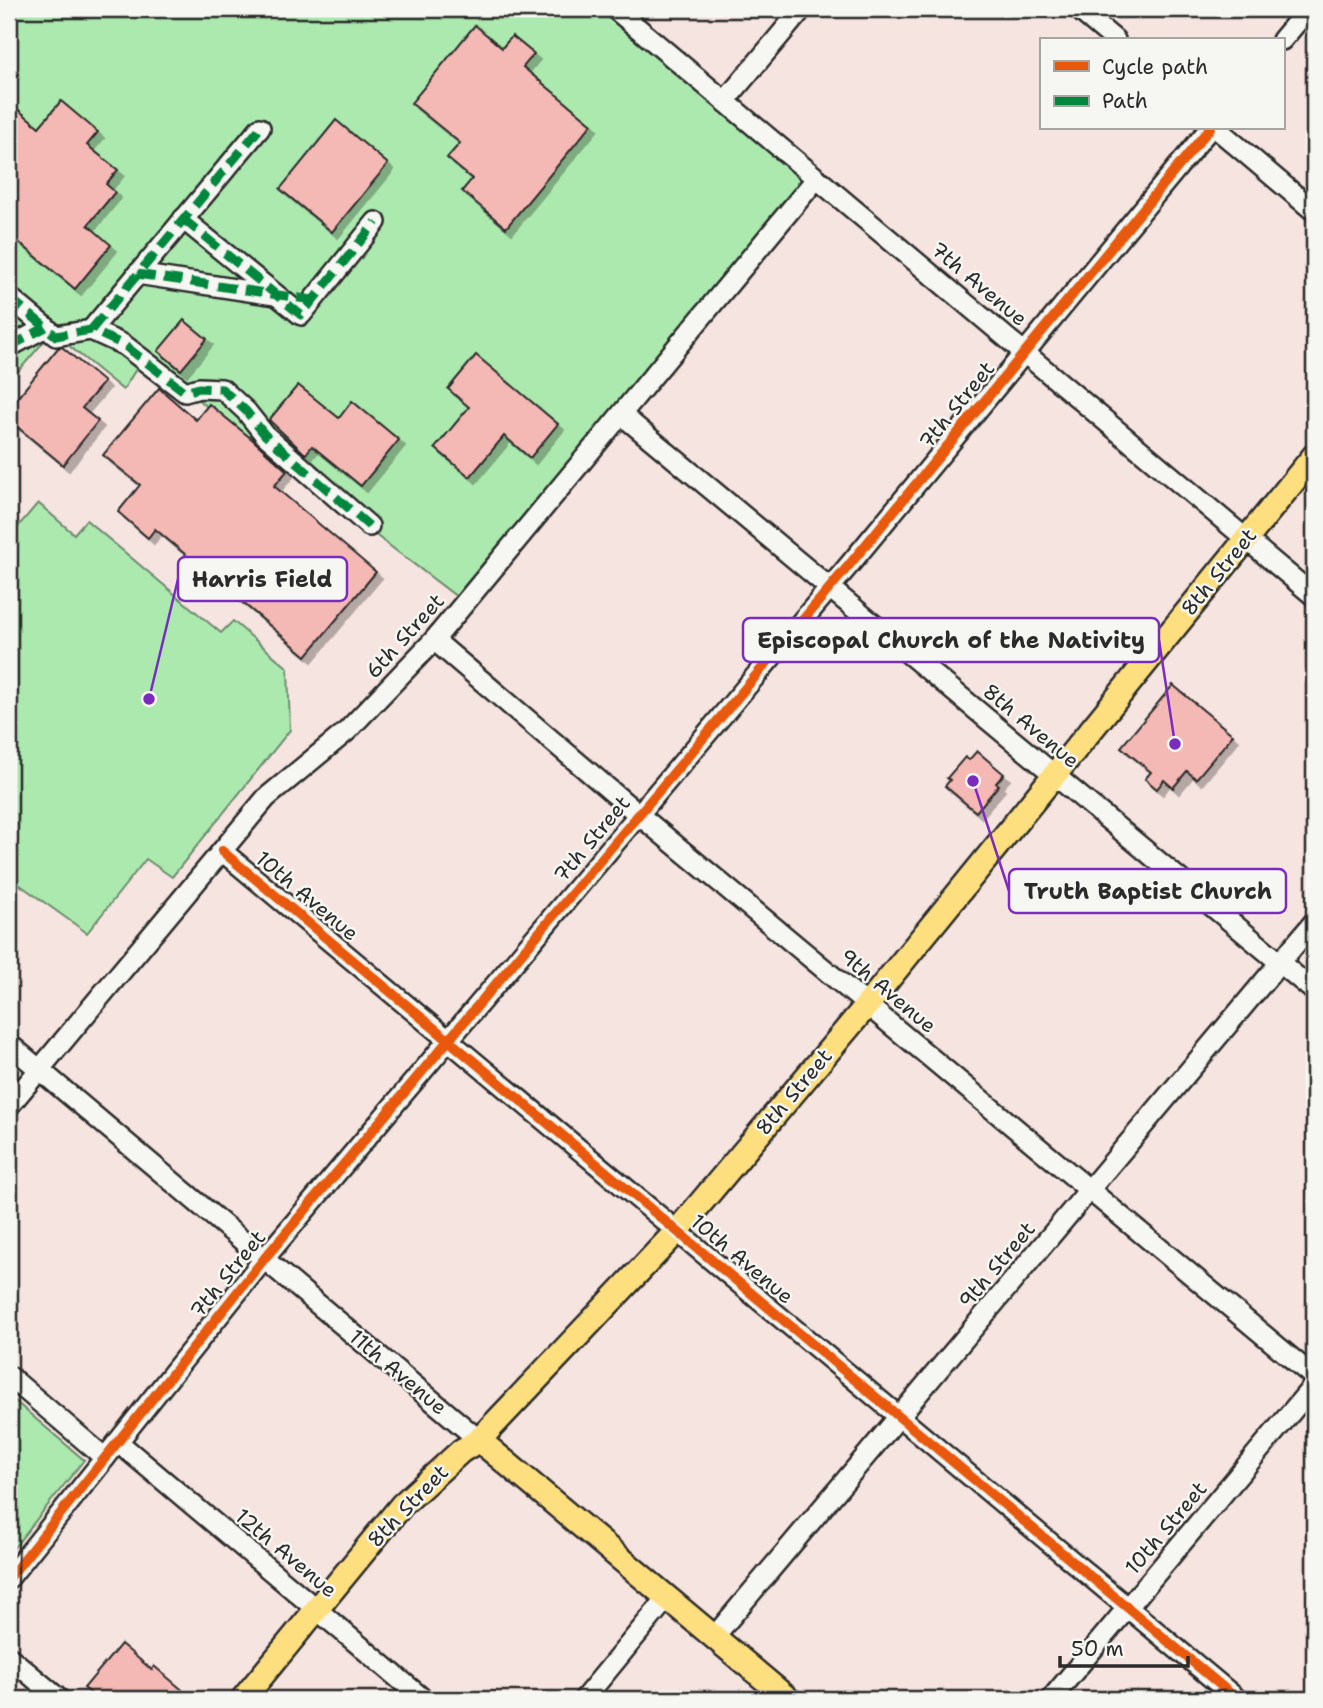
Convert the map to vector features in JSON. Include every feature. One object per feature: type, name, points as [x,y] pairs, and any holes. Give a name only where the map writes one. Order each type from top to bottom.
[{"type":"main road","name":"8th Street","points":[[243,1699],[402,1505],[461,1451],[479,1440],[678,1230],[868,1004],[1314,456]]},
{"type":"main road","name":"11th Avenue","points":[[479,1440],[789,1699]]},
{"type":"street","name":"7th Avenue","points":[[615,9],[1314,596]]},
{"type":"street","points":[[725,101],[802,9]]},
{"type":"street","points":[[1078,9],[1113,38]]},
{"type":"street","points":[[1284,38],[1308,9]]},
{"type":"street","points":[[91,330],[260,128]]},
{"type":"street","name":"7th Street","points":[[9,1578],[264,1259],[830,588],[1208,130]]},
{"type":"street","points":[[1218,130],[1314,211]]},
{"type":"street","name":"6th Street","points":[[9,1106],[41,1071],[266,798],[346,731],[434,640],[816,179]]},
{"type":"street","points":[[183,219],[301,315],[376,222]]},
{"type":"street","points":[[137,274],[276,295]]},
{"type":"street","points":[[9,297],[56,336],[91,330],[124,345],[185,392],[199,388],[222,388],[246,411],[265,435],[369,526]]},
{"type":"street","points":[[9,347],[47,327]]},
{"type":"street","name":"8th Avenue","points":[[622,415],[1314,991]]},
{"type":"street","name":"9th Avenue","points":[[434,640],[638,814],[1314,1377]]},
{"type":"street","name":"10th Avenue","points":[[222,851],[1237,1699]]},
{"type":"street","name":"9th Street","points":[[714,1637],[1314,922]]},
{"type":"street","name":"11th Avenue","points":[[9,1044],[479,1440]]},
{"type":"street","points":[[9,1376],[105,1458]]},
{"type":"street","name":"10th Street","points":[[1051,1699],[1314,1385]]},
{"type":"street","name":"12th Avenue","points":[[118,1442],[423,1699]]},
{"type":"street","points":[[584,1699],[667,1598]]},
{"type":"street","points":[[9,1657],[59,1699]]},
{"type":"green space","points":[[9,9],[615,9],[816,179],[465,603],[143,358],[123,390],[52,332],[9,382]]},
{"type":"green space","points":[[38,503],[74,534],[86,520],[221,633],[233,621],[288,668],[290,730],[172,877],[146,859],[87,933],[9,877],[9,537]]},
{"type":"green space","points":[[9,1396],[84,1460],[9,1554]]},
{"type":"building","points":[[475,25],[502,48],[512,36],[534,54],[523,67],[592,124],[506,228],[462,191],[472,179],[447,158],[460,143],[411,103]]},
{"type":"building","points":[[61,101],[98,132],[87,145],[118,170],[106,184],[115,192],[88,225],[111,245],[75,289],[9,234],[9,102],[39,127]]},
{"type":"building","points":[[336,120],[388,164],[332,232],[280,189]]},
{"type":"building","points":[[184,320],[207,339],[181,370],[158,351]]},
{"type":"building","points":[[62,347],[104,382],[82,408],[98,421],[63,465],[9,420],[9,408],[58,348]]},
{"type":"building","points":[[476,355],[558,424],[530,458],[504,436],[470,477],[435,448],[469,407],[448,389]]},
{"type":"building","points":[[298,385],[339,418],[352,401],[399,440],[361,486],[312,446],[306,454],[303,452],[269,420]]},
{"type":"building","points":[[159,388],[196,420],[209,404],[253,440],[287,471],[274,486],[376,572],[306,656],[155,529],[148,538],[118,512],[140,485],[103,455]]},
{"type":"building","points":[[1173,685],[1233,735],[1196,779],[1187,771],[1173,788],[1164,780],[1157,789],[1145,779],[1151,772],[1121,747]]},
{"type":"building","points":[[977,751],[1004,774],[996,783],[999,785],[976,812],[945,786],[950,780],[947,778],[965,757],[969,760]]},
{"type":"building","points":[[121,1644],[152,1670],[154,1666],[193,1699],[98,1699],[84,1688]]},
{"type":"marked path","points":[[91,330],[260,128]]},
{"type":"marked path","points":[[183,219],[301,315],[376,222]]},
{"type":"marked path","points":[[137,274],[313,300]]},
{"type":"marked path","points":[[9,297],[56,336],[91,330],[124,345],[185,392],[199,388],[222,389],[246,411],[265,435],[369,526]]},
{"type":"marked path","points":[[9,347],[46,327]]},
{"type":"cycle path","points":[[9,1578],[264,1259],[850,564],[1208,130]]},
{"type":"cycle path","points":[[222,851],[1237,1699]]},
{"type":"place","name":"Harris Field","points":[[149,699]]},
{"type":"place","name":"Episcopal Church of the Nativity","points":[[1175,744]]},
{"type":"place","name":"Truth Baptist Church","points":[[973,781]]}]
